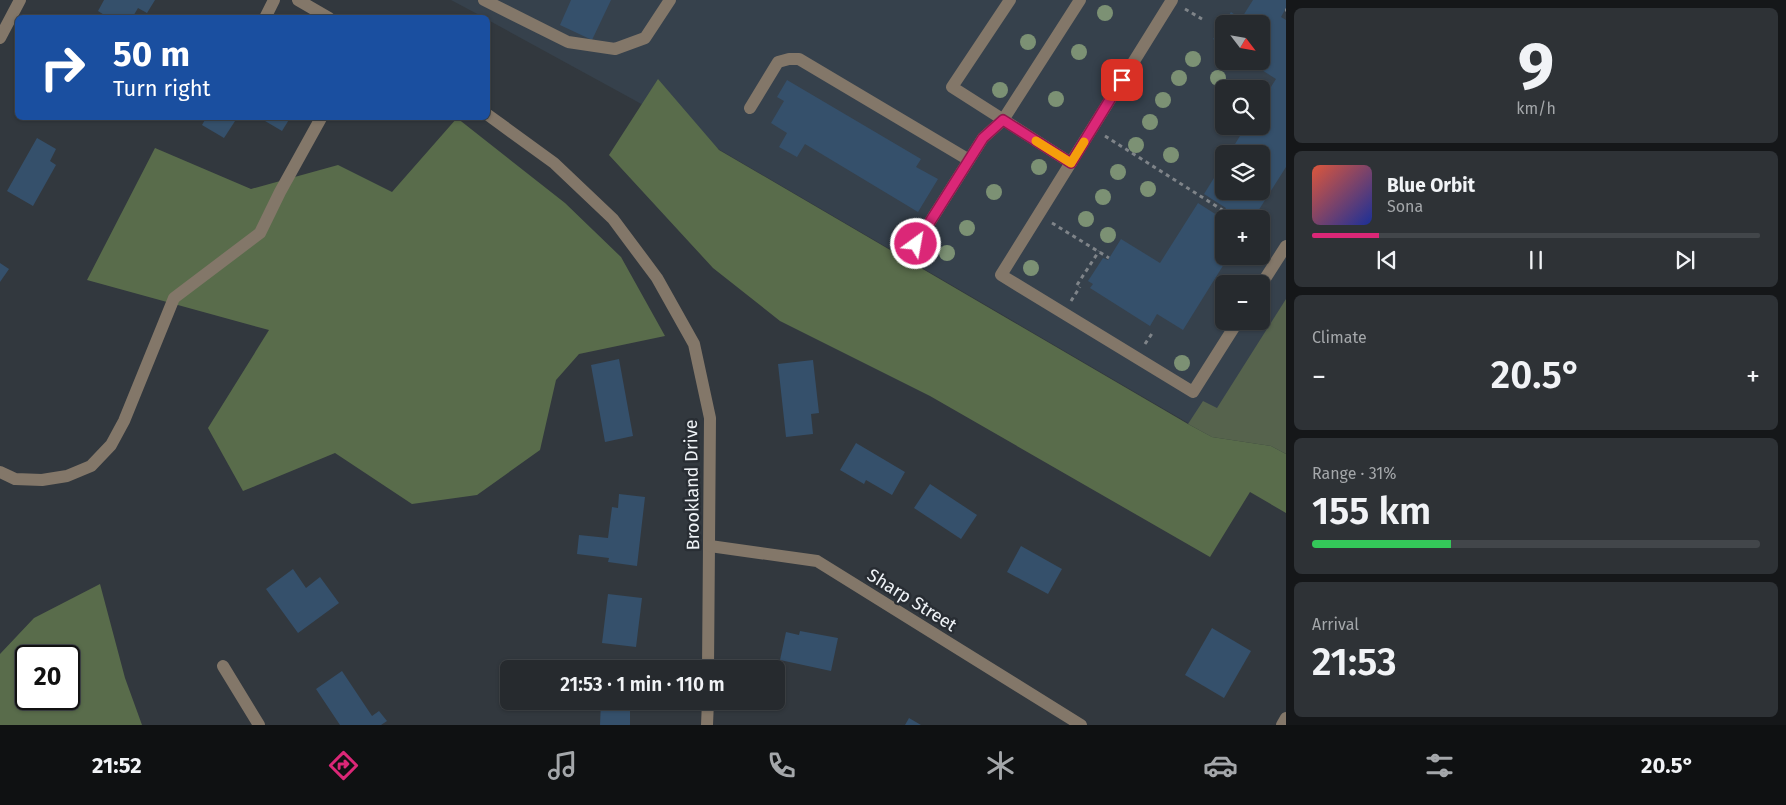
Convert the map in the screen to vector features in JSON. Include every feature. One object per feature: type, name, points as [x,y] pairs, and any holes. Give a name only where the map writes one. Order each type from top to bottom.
[{"type":"street","points":[[0,38],[20,0]]},
{"type":"street","points":[[266,15],[274,0]]},
{"type":"street","points":[[298,0],[324,15]]},
{"type":"street","points":[[484,0],[568,42],[615,50],[645,38],[670,0]]},
{"type":"street","points":[[1010,0],[952,87],[1071,163]]},
{"type":"street","points":[[916,244],[983,138],[1003,120],[1080,0]]},
{"type":"street","points":[[1172,0],[1001,275],[1193,392],[1232,330]]},
{"type":"street","points":[[750,108],[778,62],[799,59],[969,160]]},
{"type":"street","name":"Brookland Drive","points":[[490,116],[554,163],[613,219],[657,278],[694,344],[710,418],[708,660]]},
{"type":"street","points":[[0,472],[14,479],[42,480],[67,476],[91,466],[111,445],[124,421],[174,298],[260,234],[280,192],[320,120]]},
{"type":"street","points":[[1267,275],[1286,246]]},
{"type":"street","name":"Sharp Street","points":[[710,546],[817,561],[1081,725]]},
{"type":"street","points":[[223,666],[259,725]]},
{"type":"street","points":[[707,725],[708,710]]},
{"type":"street","points":[[1282,725],[1286,718]]},
{"type":"path","points":[[1121,146],[1222,210]]},
{"type":"path","points":[[1066,232],[1109,258]]},
{"type":"path","points":[[1077,285],[1099,252]]},
{"type":"shaded area","points":[[451,0],[1286,0],[1286,316],[1212,437],[636,101],[490,21],[490,15],[479,15]]},
{"type":"green space","points":[[658,79],[719,150],[1212,437],[1271,446],[1286,454],[1286,513],[1250,492],[1210,557],[930,396],[780,321],[713,268],[609,155]]},
{"type":"green space","points":[[455,120],[460,120],[565,203],[621,257],[665,336],[579,354],[556,380],[540,450],[477,495],[412,504],[335,453],[243,491],[208,428],[269,330],[87,280],[155,148],[251,189],[338,165],[392,192]]},
{"type":"green space","points":[[1286,299],[1286,454],[1271,446],[1212,437],[1188,424],[1203,401],[1217,408],[1266,330],[1270,330],[1270,324]]},
{"type":"green space","points":[[100,584],[125,678],[142,725],[0,725],[0,654],[34,618]]},
{"type":"building","points":[[104,0],[155,0],[147,13],[138,8],[134,15],[104,15],[98,11]]},
{"type":"building","points":[[571,0],[611,0],[592,40],[560,25]]},
{"type":"building","points":[[1253,0],[1286,0],[1286,8],[1281,17],[1286,20],[1286,167],[1270,192],[1270,145],[1234,145],[1241,135],[1270,135],[1270,89],[1276,79],[1262,70],[1270,70],[1270,15],[1244,15]]},
{"type":"building","points":[[787,80],[921,159],[916,167],[938,179],[918,212],[805,144],[797,157],[779,147],[787,133],[771,123],[784,101],[777,97]]},
{"type":"building","points":[[205,120],[236,120],[224,138],[202,125]]},
{"type":"building","points":[[263,120],[289,120],[282,131]]},
{"type":"building","points":[[37,138],[56,149],[50,161],[56,165],[33,206],[7,191]]},
{"type":"building","points":[[1215,176],[1215,200],[1265,200],[1259,210],[1225,210],[1226,208],[1204,194]]},
{"type":"building","points":[[1198,203],[1215,214],[1215,265],[1223,265],[1217,275],[1215,275],[1215,279],[1183,330],[1157,314],[1150,326],[1090,288],[1093,284],[1088,281],[1103,258],[1108,260],[1121,239],[1160,263]]},
{"type":"building","points":[[0,263],[9,269],[0,282]]},
{"type":"building","points":[[619,359],[633,436],[605,442],[591,365]]},
{"type":"building","points":[[813,360],[819,413],[811,414],[813,434],[786,437],[778,364]]},
{"type":"building","points":[[856,443],[905,472],[892,495],[866,480],[864,484],[840,470]]},
{"type":"building","points":[[930,484],[977,515],[961,539],[914,508]]},
{"type":"building","points":[[619,494],[645,497],[637,566],[608,562],[609,558],[577,554],[579,535],[608,538],[612,507],[618,508]]},
{"type":"building","points":[[1021,546],[1062,569],[1048,594],[1007,572]]},
{"type":"building","points":[[293,569],[306,588],[320,577],[339,603],[298,633],[266,589]]},
{"type":"building","points":[[608,594],[642,598],[636,647],[602,643]]},
{"type":"building","points":[[1212,628],[1251,651],[1224,698],[1185,675]]},
{"type":"building","points":[[800,631],[838,638],[831,671],[780,660],[786,632],[799,635]]},
{"type":"building","points":[[342,671],[372,716],[379,711],[387,721],[381,725],[340,725],[316,689]]},
{"type":"building","points":[[601,710],[630,710],[630,725],[600,725]]},
{"type":"building","points":[[909,718],[921,725],[905,725]]},
{"type":"slow traffic","points":[[1036,141],[1071,163],[1084,142]]},
{"type":"route","points":[[916,244],[983,138],[1003,120],[1071,163],[1122,80]]}]
